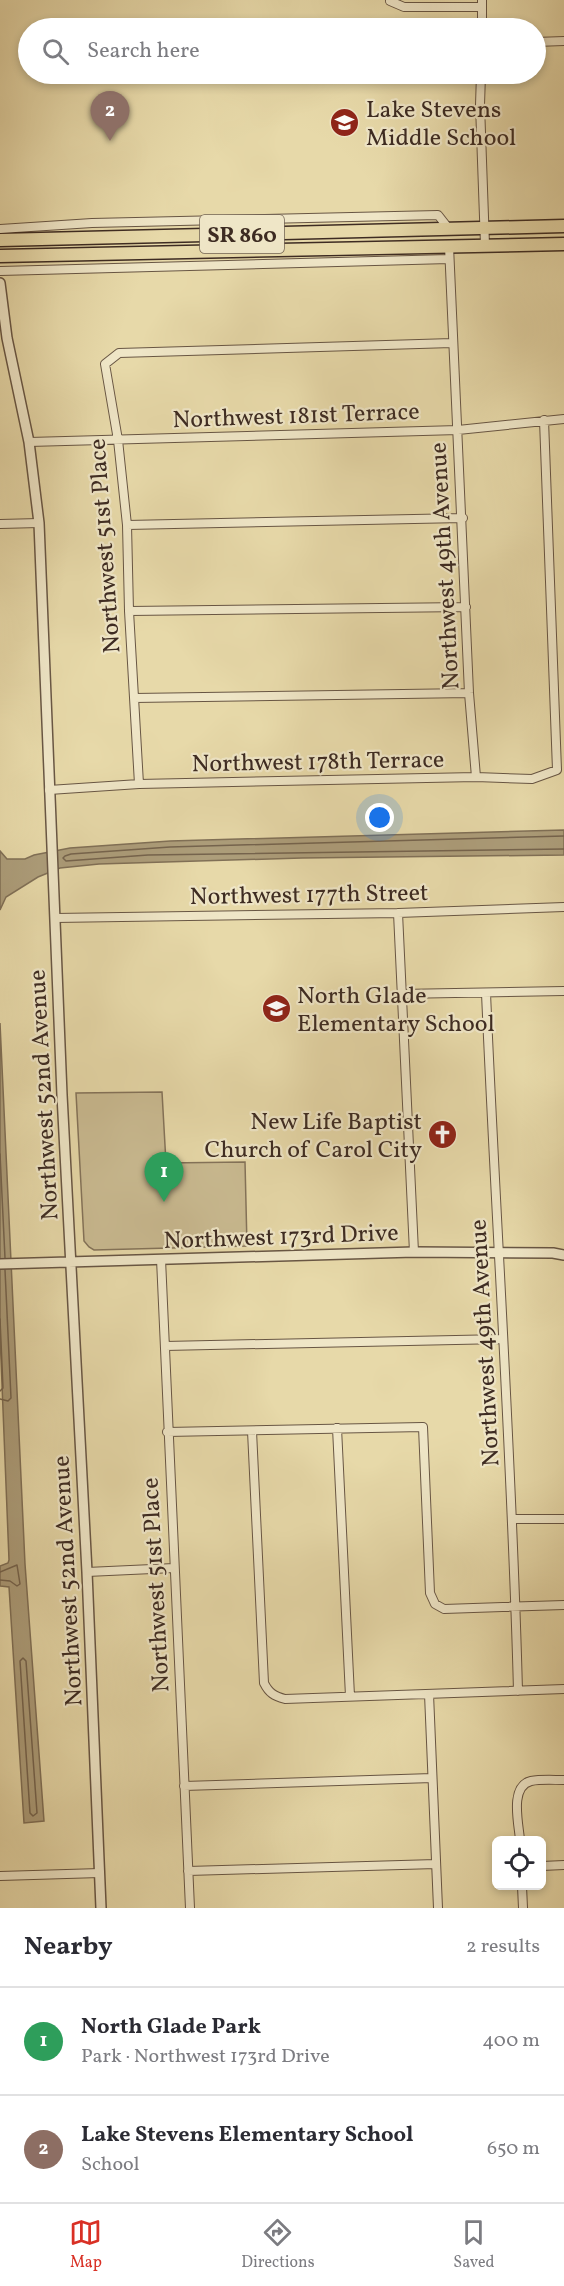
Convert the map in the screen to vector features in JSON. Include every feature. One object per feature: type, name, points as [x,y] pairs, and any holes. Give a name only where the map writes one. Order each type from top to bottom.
[{"type":"main road","name":"SR 860","points":[[0,240],[564,226]]},
{"type":"main road","points":[[188,252],[204,245],[213,235]]},
{"type":"main road","name":"SR 860","points":[[0,256],[188,252],[449,253],[485,245],[564,244]]},
{"type":"street","points":[[390,2],[404,7],[482,4]]},
{"type":"street","points":[[546,42],[564,41]]},
{"type":"street","points":[[481,84],[485,245]]},
{"type":"street","points":[[0,229],[92,223],[438,215],[449,229]]},
{"type":"street","points":[[213,235],[217,220]]},
{"type":"street","points":[[0,271],[449,253]]},
{"type":"street","name":"Northwest 49th Avenue","points":[[449,253],[463,518],[469,693],[476,777]]},
{"type":"street","name":"Northwest 52nd Avenue","points":[[0,285],[7,338],[29,442],[39,523],[101,1908]]},
{"type":"street","name":"Northwest 51st Place","points":[[139,784],[129,611],[127,525],[118,440],[105,364],[119,353],[452,343]]},
{"type":"street","name":"Northwest 181st Terrace","points":[[29,442],[458,430],[564,419]]},
{"type":"street","name":"Northwest 178th Terrace","points":[[50,790],[139,784],[476,777],[532,779],[557,770],[544,420]]},
{"type":"street","points":[[127,525],[463,518]]},
{"type":"street","points":[[0,524],[39,523]]},
{"type":"street","points":[[129,611],[466,607]]},
{"type":"street","points":[[134,698],[469,693]]},
{"type":"street","name":"Northwest 177th Street","points":[[55,918],[398,913],[564,907]]},
{"type":"street","points":[[398,913],[400,994],[414,1252]]},
{"type":"street","points":[[400,994],[564,991]]},
{"type":"street","name":"Northwest 49th Avenue","points":[[486,993],[513,1518],[518,1691]]},
{"type":"street","name":"Northwest 173rd Drive","points":[[0,1264],[414,1252],[564,1255]]},
{"type":"street","name":"Northwest 51st Place","points":[[161,1259],[190,1908]]},
{"type":"street","points":[[165,1346],[503,1339]]},
{"type":"street","points":[[167,1432],[423,1427],[430,1593],[435,1604],[444,1609],[564,1605]]},
{"type":"street","points":[[336,1428],[350,1696]]},
{"type":"street","points":[[252,1431],[264,1683],[268,1692],[285,1699],[564,1689]]},
{"type":"street","points":[[513,1518],[564,1519]]},
{"type":"street","points":[[87,1572],[174,1568]]},
{"type":"street","points":[[429,1694],[438,1908]]},
{"type":"street","points":[[184,1786],[432,1778]]},
{"type":"street","points":[[520,1836],[518,1799],[519,1790],[523,1784],[530,1781],[564,1780]]},
{"type":"street","points":[[188,1871],[436,1864]]},
{"type":"street","points":[[546,1866],[564,1864]]},
{"type":"street","points":[[0,1876],[100,1873]]},
{"type":"street","points":[[522,1890],[523,1908]]},
{"type":"shaded area","points":[[162,1092],[166,1163],[245,1162],[247,1246],[94,1250],[84,1241],[76,1093]]},
{"type":"water","points":[[564,830],[564,855],[302,858],[99,864],[60,868],[38,877],[6,897],[0,910],[0,851],[7,859],[25,859],[70,848],[170,841]]},
{"type":"water","points":[[0,1023],[25,1564],[44,1821],[24,1823],[9,1587],[0,1586],[0,1566],[8,1563],[9,1560],[0,1334]]},
{"type":"place","name":"Lake Stevens Middle School","points":[[345,123]]},
{"type":"place","name":"Lake Stevens Elementary School","points":[[110,141]]},
{"type":"place","name":"North Glade Elementary School","points":[[276,1009]]},
{"type":"place","name":"New Life Baptist Church of Carol City","points":[[443,1135]]},
{"type":"place","name":"North Glade Park","points":[[164,1202]]}]
